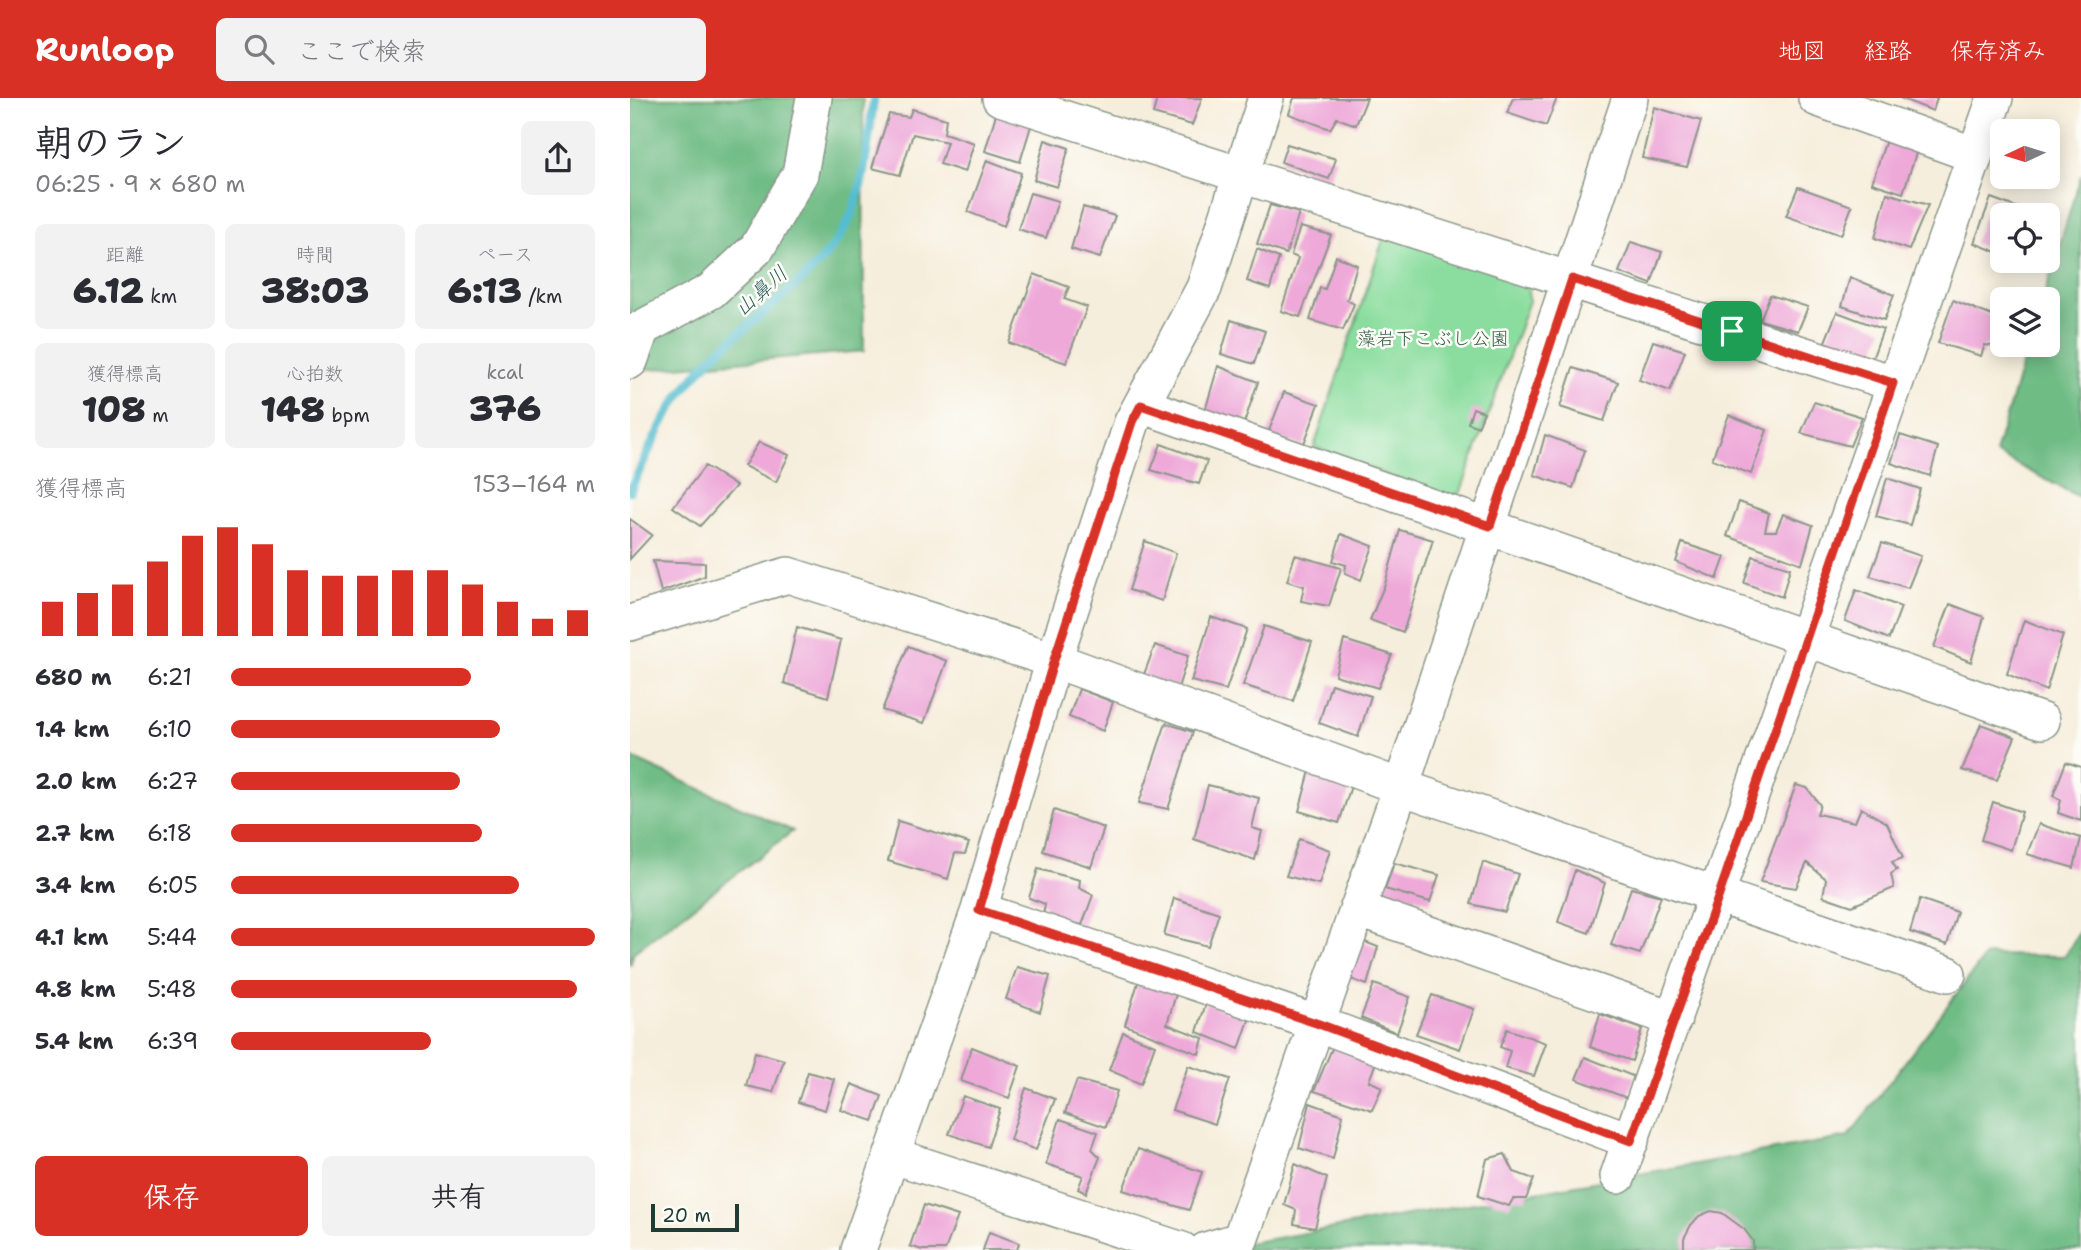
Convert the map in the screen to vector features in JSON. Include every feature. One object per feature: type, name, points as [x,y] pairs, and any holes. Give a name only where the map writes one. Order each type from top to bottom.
[{"type":"street","points":[[630,361],[642,328],[712,291],[757,248],[800,174],[814,98]]},
{"type":"street","points":[[1000,98],[1893,383]]},
{"type":"street","points":[[858,1250],[894,1156],[979,910],[1054,660],[1132,422],[1204,288],[1266,98]]},
{"type":"street","points":[[1206,1250],[1240,1240],[1319,1024],[1401,787],[1490,526],[1630,98]]},
{"type":"street","points":[[1816,98],[1975,155]]},
{"type":"street","points":[[1618,1176],[1719,895],[1893,383],[1995,98]]},
{"type":"street","points":[[1141,405],[2042,721]]},
{"type":"street","points":[[630,623],[788,575],[1054,660],[1401,787],[1948,974]]},
{"type":"street","points":[[1357,909],[1674,1019]]},
{"type":"street","points":[[979,910],[1319,1024],[1631,1141]]},
{"type":"street","points":[[894,1156],[1182,1250]]},
{"type":"green space","points":[[630,98],[863,98],[864,351],[630,371]]},
{"type":"green space","points":[[2081,175],[2081,498],[1995,453],[2024,357],[2060,357],[2060,287],[2047,287],[2051,273],[2060,273],[2060,244]]},
{"type":"green space","name":"藻岩下こぶし公園","points":[[1385,234],[1527,281],[1529,301],[1460,494],[1447,498],[1314,447]]},
{"type":"green space","points":[[630,757],[793,831],[634,952],[630,966]]},
{"type":"green space","points":[[2081,929],[2081,1250],[1241,1250],[1242,1244],[1848,1137],[1986,955],[2065,956]]},
{"type":"building","points":[[1157,98],[1202,98],[1192,125],[1153,114]]},
{"type":"building","points":[[1294,98],[1367,98],[1356,125],[1337,118],[1330,129],[1289,114]]},
{"type":"building","points":[[1513,98],[1557,98],[1546,126],[1507,113]]},
{"type":"building","points":[[1900,98],[1937,98],[1933,111]]},
{"type":"building","points":[[1654,107],[1701,121],[1687,167],[1642,158]]},
{"type":"building","points":[[912,109],[946,119],[944,133],[974,143],[965,172],[940,164],[947,142],[913,134],[900,175],[872,168],[889,114],[909,117]]},
{"type":"building","points":[[996,114],[1031,126],[1020,162],[985,151]]},
{"type":"building","points":[[1045,140],[1069,148],[1057,187],[1034,180]]},
{"type":"building","points":[[1886,140],[1918,147],[1903,193],[1872,183]]},
{"type":"building","points":[[1287,144],[1336,159],[1329,179],[1281,162]]},
{"type":"building","points":[[987,160],[1021,173],[1004,226],[968,212]]},
{"type":"building","points":[[1798,187],[1852,206],[1841,235],[1786,216]]},
{"type":"building","points":[[1030,193],[1058,201],[1046,238],[1018,229]]},
{"type":"building","points":[[1887,193],[1928,205],[1909,250],[1875,238]]},
{"type":"building","points":[[1991,198],[2005,203],[1990,203],[1990,249],[1974,243]]},
{"type":"building","points":[[1270,205],[1299,213],[1286,254],[1257,244]]},
{"type":"building","points":[[1083,207],[1115,216],[1100,258],[1071,249]]},
{"type":"building","points":[[1300,227],[1331,235],[1300,317],[1281,311],[1298,258],[1291,255]]},
{"type":"building","points":[[1631,242],[1662,252],[1651,284],[1619,272]]},
{"type":"building","points":[[1257,249],[1279,258],[1270,289],[1247,281]]},
{"type":"building","points":[[1336,256],[1357,265],[1347,300],[1354,304],[1343,330],[1310,320],[1320,288],[1325,289]]},
{"type":"building","points":[[1034,274],[1069,287],[1064,299],[1087,307],[1066,363],[1009,343]]},
{"type":"building","points":[[1850,277],[1894,295],[1884,320],[1842,306]]},
{"type":"building","points":[[1770,295],[1808,307],[1798,331],[1760,320]]},
{"type":"building","points":[[1953,300],[1990,315],[1990,345],[1985,345],[1981,356],[1938,343]]},
{"type":"building","points":[[1837,312],[1883,329],[1871,362],[1824,344]]},
{"type":"building","points":[[1231,320],[1265,331],[1254,364],[1221,354]]},
{"type":"building","points":[[1653,341],[1685,351],[1670,391],[1639,380]]},
{"type":"building","points":[[1218,366],[1258,382],[1243,426],[1205,411]]},
{"type":"building","points":[[1573,368],[1618,382],[1604,421],[1560,407]]},
{"type":"building","points":[[1284,392],[1319,404],[1303,446],[1267,436]]},
{"type":"building","points":[[1814,402],[1862,417],[1850,446],[1801,433]]},
{"type":"building","points":[[1473,408],[1484,412],[1478,427],[1468,423]]},
{"type":"building","points":[[1729,415],[1767,430],[1751,474],[1712,459]]},
{"type":"building","points":[[1545,435],[1585,450],[1573,488],[1534,475]]},
{"type":"building","points":[[1900,435],[1938,447],[1930,476],[1891,463]]},
{"type":"building","points":[[759,442],[789,455],[776,482],[744,466]]},
{"type":"building","points":[[1161,444],[1207,461],[1199,484],[1151,470]]},
{"type":"building","points":[[705,466],[736,486],[700,526],[673,507]]},
{"type":"building","points":[[1887,478],[1920,489],[1910,525],[1876,516]]},
{"type":"building","points":[[1739,502],[1769,513],[1765,531],[1776,531],[1783,514],[1813,525],[1802,564],[1727,536]]},
{"type":"building","points":[[630,519],[652,535],[630,559]]},
{"type":"building","points":[[1400,530],[1433,540],[1403,632],[1370,620],[1385,584]]},
{"type":"building","points":[[1341,534],[1373,546],[1361,580],[1345,573],[1346,565],[1333,561]]},
{"type":"building","points":[[1145,541],[1176,553],[1162,601],[1129,590]]},
{"type":"building","points":[[1682,543],[1725,557],[1717,579],[1676,562]]},
{"type":"building","points":[[1882,543],[1921,556],[1908,588],[1870,576]]},
{"type":"building","points":[[1295,555],[1341,568],[1329,606],[1301,601],[1304,586],[1287,581]]},
{"type":"building","points":[[1753,556],[1790,568],[1782,597],[1744,583]]},
{"type":"building","points":[[653,561],[705,563],[705,576],[661,592]]},
{"type":"building","points":[[1856,590],[1901,607],[1889,639],[1845,621]]},
{"type":"building","points":[[1950,604],[1984,617],[1971,662],[1934,647]]},
{"type":"building","points":[[1211,617],[1247,629],[1226,690],[1191,681]]},
{"type":"building","points":[[2024,620],[2063,635],[2046,691],[2007,674]]},
{"type":"building","points":[[1264,626],[1312,642],[1293,701],[1243,685]]},
{"type":"building","points":[[797,627],[841,640],[828,697],[784,683]]},
{"type":"building","points":[[1344,640],[1392,655],[1378,688],[1335,675]]},
{"type":"building","points":[[1155,645],[1188,656],[1178,688],[1143,677]]},
{"type":"building","points":[[908,646],[947,661],[924,723],[882,710]]},
{"type":"building","points":[[1331,684],[1371,696],[1358,737],[1319,723]]},
{"type":"building","points":[[1079,689],[1113,702],[1103,731],[1069,717]]},
{"type":"building","points":[[1166,723],[1193,732],[1168,809],[1139,803]]},
{"type":"building","points":[[1981,724],[2015,737],[1997,780],[1962,770]]},
{"type":"building","points":[[2066,762],[2081,767],[2081,821],[2058,813],[2061,800],[2053,796]]},
{"type":"building","points":[[1310,771],[1352,783],[1339,823],[1299,811]]},
{"type":"building","points":[[1208,785],[1259,798],[1252,828],[1262,831],[1255,860],[1194,839]]},
{"type":"building","points":[[1796,785],[1807,788],[1820,805],[1817,814],[1855,822],[1861,808],[1887,823],[1903,858],[1892,862],[1897,870],[1891,874],[1894,888],[1852,906],[1823,896],[1826,879],[1807,863],[1796,888],[1760,882]]},
{"type":"building","points":[[1993,802],[2022,812],[2011,850],[1981,840]]},
{"type":"building","points":[[1054,810],[1104,828],[1091,867],[1043,851]]},
{"type":"building","points":[[898,821],[969,843],[965,854],[955,853],[948,879],[888,861]]},
{"type":"building","points":[[2039,824],[2081,838],[2074,868],[2027,854]]},
{"type":"building","points":[[1299,839],[1330,850],[1319,884],[1286,876]]},
{"type":"building","points":[[1483,862],[1518,874],[1505,912],[1471,904]]},
{"type":"building","points":[[1394,863],[1439,875],[1430,902],[1385,889]]},
{"type":"building","points":[[1038,869],[1080,880],[1079,888],[1093,895],[1082,925],[1043,916],[1045,904],[1029,898]]},
{"type":"building","points":[[1575,870],[1605,883],[1589,933],[1558,922]]},
{"type":"building","points":[[1631,888],[1661,896],[1640,954],[1611,945]]},
{"type":"building","points":[[1174,898],[1219,913],[1208,946],[1164,935]]},
{"type":"building","points":[[1920,899],[1957,912],[1947,945],[1910,932]]},
{"type":"building","points":[[1360,940],[1378,947],[1367,985],[1348,978]]},
{"type":"building","points":[[1017,967],[1050,976],[1040,1012],[1006,999]]},
{"type":"building","points":[[1140,976],[1177,991],[1167,1024],[1203,1038],[1199,1054],[1125,1025]]},
{"type":"building","points":[[1374,984],[1410,997],[1397,1033],[1361,1018]]},
{"type":"building","points":[[1432,995],[1474,1009],[1460,1049],[1416,1034]]},
{"type":"building","points":[[1206,1003],[1249,1020],[1239,1049],[1197,1032]]},
{"type":"building","points":[[1600,1014],[1642,1029],[1632,1061],[1590,1047]]},
{"type":"building","points":[[1507,1029],[1546,1043],[1534,1076],[1505,1068],[1510,1051],[1500,1047]]},
{"type":"building","points":[[1123,1032],[1155,1045],[1141,1084],[1109,1070]]},
{"type":"building","points":[[1333,1046],[1376,1062],[1369,1081],[1382,1087],[1372,1110],[1314,1091]]},
{"type":"building","points":[[972,1047],[1020,1066],[1009,1098],[961,1081]]},
{"type":"building","points":[[755,1052],[784,1060],[773,1092],[746,1086]]},
{"type":"building","points":[[1585,1057],[1635,1077],[1627,1098],[1576,1079]]},
{"type":"building","points":[[1188,1066],[1230,1079],[1215,1124],[1172,1110]]},
{"type":"building","points":[[808,1072],[834,1079],[825,1110],[798,1102]]},
{"type":"building","points":[[1077,1080],[1117,1091],[1106,1127],[1065,1113]]},
{"type":"building","points":[[851,1084],[882,1096],[873,1121],[841,1110]]},
{"type":"building","points":[[1026,1088],[1055,1099],[1036,1150],[1010,1140]]},
{"type":"building","points":[[963,1096],[1000,1109],[988,1147],[949,1134]]},
{"type":"building","points":[[1310,1103],[1343,1115],[1333,1159],[1299,1148]]},
{"type":"building","points":[[1060,1119],[1098,1132],[1092,1149],[1100,1157],[1086,1193],[1078,1189],[1083,1176],[1046,1164]]},
{"type":"building","points":[[1138,1149],[1202,1172],[1189,1210],[1123,1190]]},
{"type":"building","points":[[1505,1154],[1514,1172],[1534,1179],[1526,1199],[1513,1199],[1509,1206],[1478,1196],[1487,1159]]},
{"type":"building","points":[[1295,1164],[1327,1178],[1315,1228],[1294,1224],[1296,1210],[1284,1205]]},
{"type":"building","points":[[924,1205],[958,1216],[945,1250],[922,1250],[910,1246]]},
{"type":"building","points":[[1711,1211],[1722,1213],[1744,1229],[1753,1241],[1753,1250],[1684,1250],[1684,1238],[1691,1225],[1699,1216]]},
{"type":"building","points":[[989,1232],[1019,1243],[1017,1250],[983,1250]]},
{"type":"waterway","name":"山鼻川","points":[[630,491],[661,426],[690,382],[719,351],[813,269],[842,233],[861,185],[874,98]]},
{"type":"route","points":[[1572,279],[1732,331],[1893,383],[1719,895],[1631,1141],[1319,1024],[979,910],[1054,660],[1132,422],[1141,405],[1490,526],[1572,279]]}]
